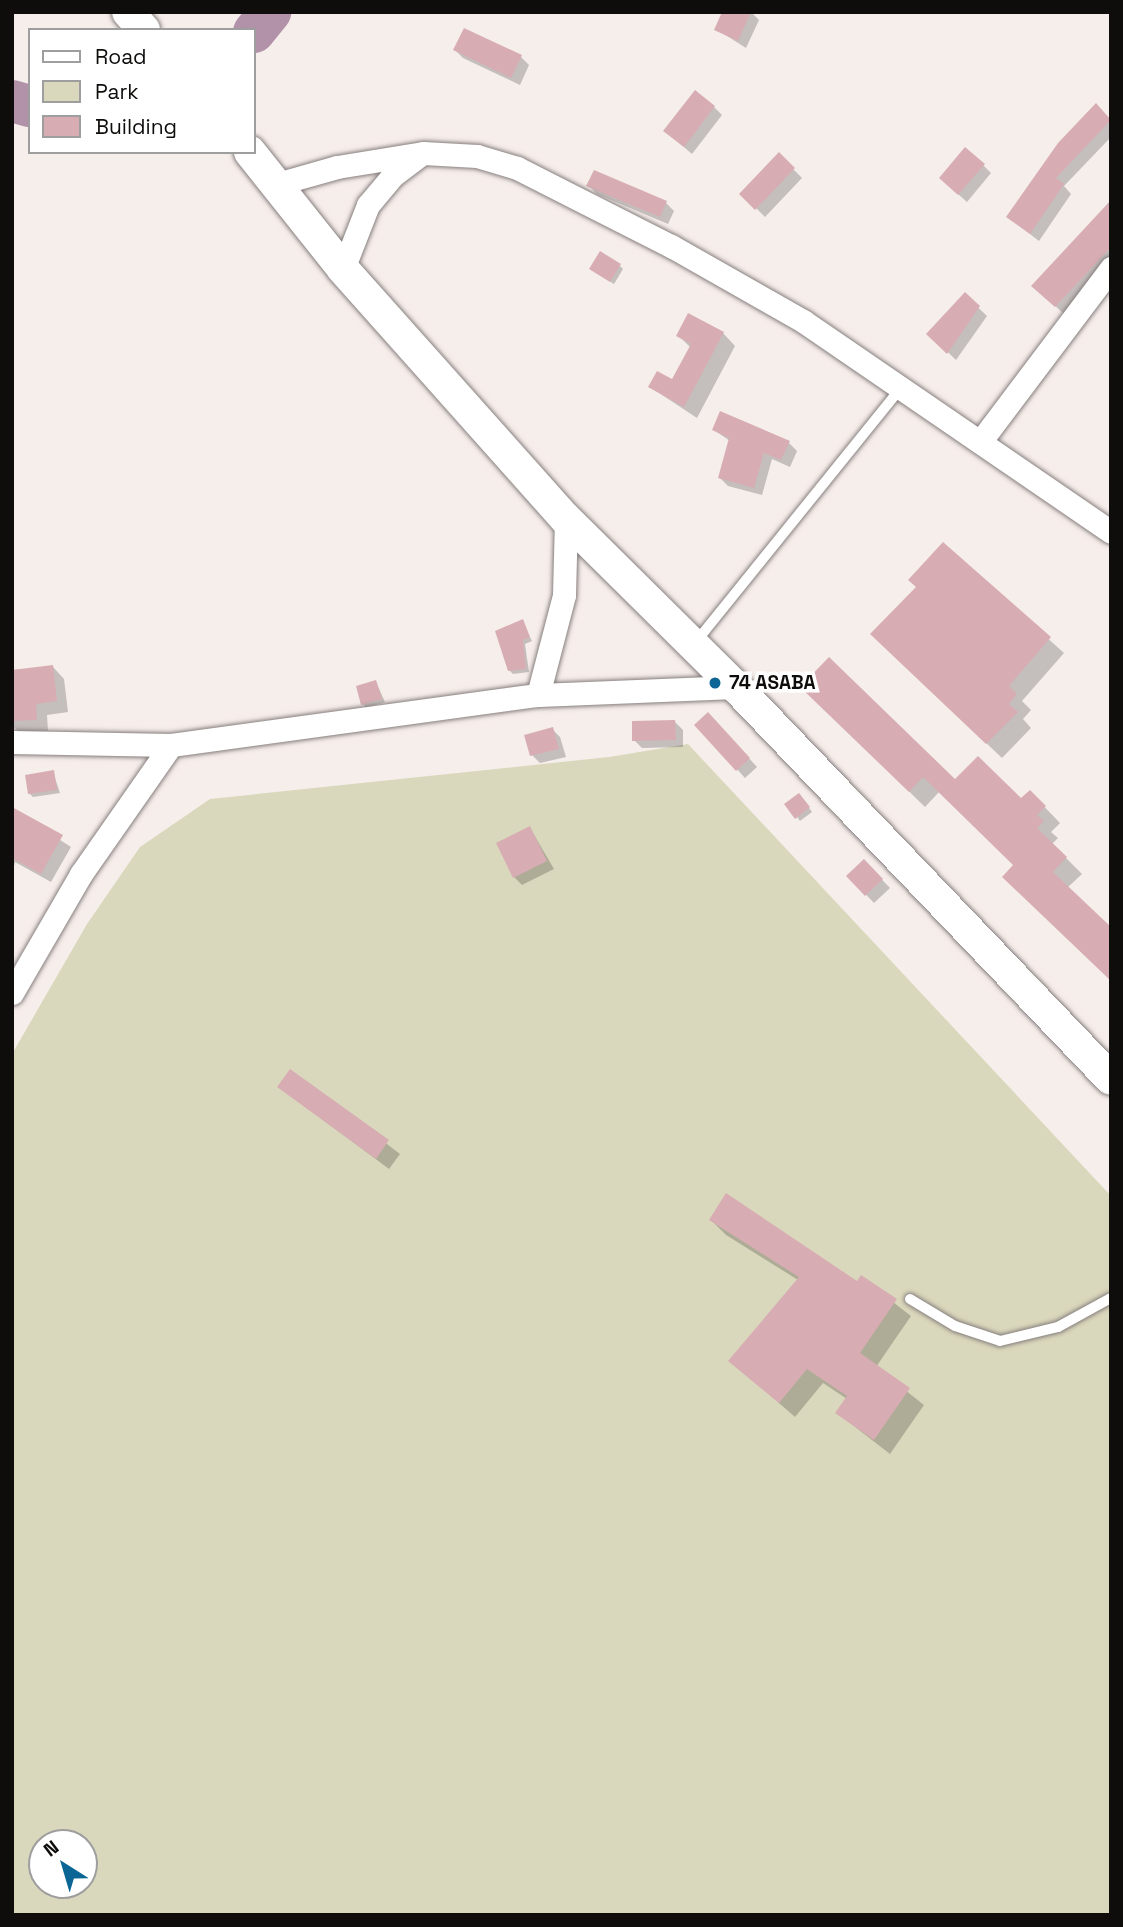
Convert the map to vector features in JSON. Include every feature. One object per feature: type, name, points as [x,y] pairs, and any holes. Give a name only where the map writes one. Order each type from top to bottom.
[{"type":"main road","points":[[128,12],[142,28]]},
{"type":"main road","points":[[252,154],[342,269],[566,519],[736,687],[1111,1079]]},
{"type":"street","points":[[342,269],[368,205],[392,177],[423,153]]},
{"type":"street","points":[[277,184],[337,167],[423,153],[477,156],[517,168],[671,246],[779,308],[1111,532]]},
{"type":"street","points":[[980,442],[1111,268]]},
{"type":"street","points":[[538,695],[564,595],[566,519]]},
{"type":"street","points":[[12,742],[171,745],[538,695],[736,687]]},
{"type":"street","points":[[12,993],[81,874],[171,745]]},
{"type":"lane","points":[[693,645],[901,388]]},
{"type":"lane","points":[[911,1299],[974,1334],[1000,1341],[1058,1327],[1111,1298]]},
{"type":"green space","points":[[688,744],[1111,1196],[1111,1915],[12,1915],[12,1054],[87,924],[140,847],[210,799],[609,757]]},
{"type":"building","points":[[722,12],[751,12],[738,41],[714,30]]},
{"type":"building","points":[[464,28],[522,55],[511,78],[453,50]]},
{"type":"building","points":[[695,90],[715,106],[684,147],[663,131]]},
{"type":"building","points":[[1096,103],[1111,120],[1056,178],[1064,184],[1030,234],[1006,217],[1058,143]]},
{"type":"building","points":[[965,147],[985,164],[958,195],[939,178]]},
{"type":"building","points":[[779,152],[795,168],[755,210],[739,194]]},
{"type":"building","points":[[594,170],[667,201],[660,217],[586,186]]},
{"type":"building","points":[[1111,200],[1111,247],[1055,307],[1031,286]]},
{"type":"building","points":[[600,251],[621,264],[610,282],[589,269]]},
{"type":"building","points":[[965,292],[980,306],[947,354],[926,334]]},
{"type":"building","points":[[688,313],[724,332],[684,407],[648,387],[657,371],[672,379],[691,344],[676,336]]},
{"type":"building","points":[[720,411],[790,441],[781,460],[764,453],[754,488],[718,478],[729,438],[712,430]]},
{"type":"building","points":[[943,542],[1051,637],[1009,686],[1017,694],[1009,704],[1018,712],[986,744],[870,634],[916,587],[908,580]]},
{"type":"building","points":[[523,619],[530,637],[523,640],[526,669],[508,671],[495,631]]},
{"type":"building","points":[[829,657],[955,779],[978,756],[1021,798],[1030,790],[1046,806],[1037,815],[1044,821],[1037,828],[1067,857],[1053,872],[1111,927],[1111,981],[1002,877],[1013,865],[923,777],[909,792],[800,687]]},
{"type":"building","points":[[53,665],[57,701],[36,704],[37,720],[12,721],[12,670]]},
{"type":"building","points":[[376,680],[382,699],[361,705],[356,686]]},
{"type":"building","points":[[708,712],[750,758],[736,771],[694,725]]},
{"type":"building","points":[[675,720],[676,740],[632,741],[632,721]]},
{"type":"building","points":[[553,727],[559,749],[530,756],[524,735]]},
{"type":"building","points":[[54,770],[57,790],[28,794],[25,775]]},
{"type":"building","points":[[799,793],[810,807],[795,819],[784,804]]},
{"type":"building","points":[[12,807],[63,835],[41,874],[12,858]]},
{"type":"building","points":[[530,826],[547,861],[513,878],[496,843]]},
{"type":"building","points":[[864,859],[883,879],[865,896],[846,876]]},
{"type":"building","points":[[290,1069],[389,1140],[376,1159],[277,1087]]},
{"type":"building","points":[[726,1193],[857,1281],[861,1275],[897,1299],[860,1353],[910,1388],[874,1440],[835,1413],[847,1396],[807,1369],[779,1403],[728,1361],[799,1277],[709,1220]]},
{"type":"waterway","points":[[256,30],[270,12]]},
{"type":"waterway","points":[[12,101],[28,105]]},
{"type":"place","name":"74 ASABA","points":[[715,683]]}]
